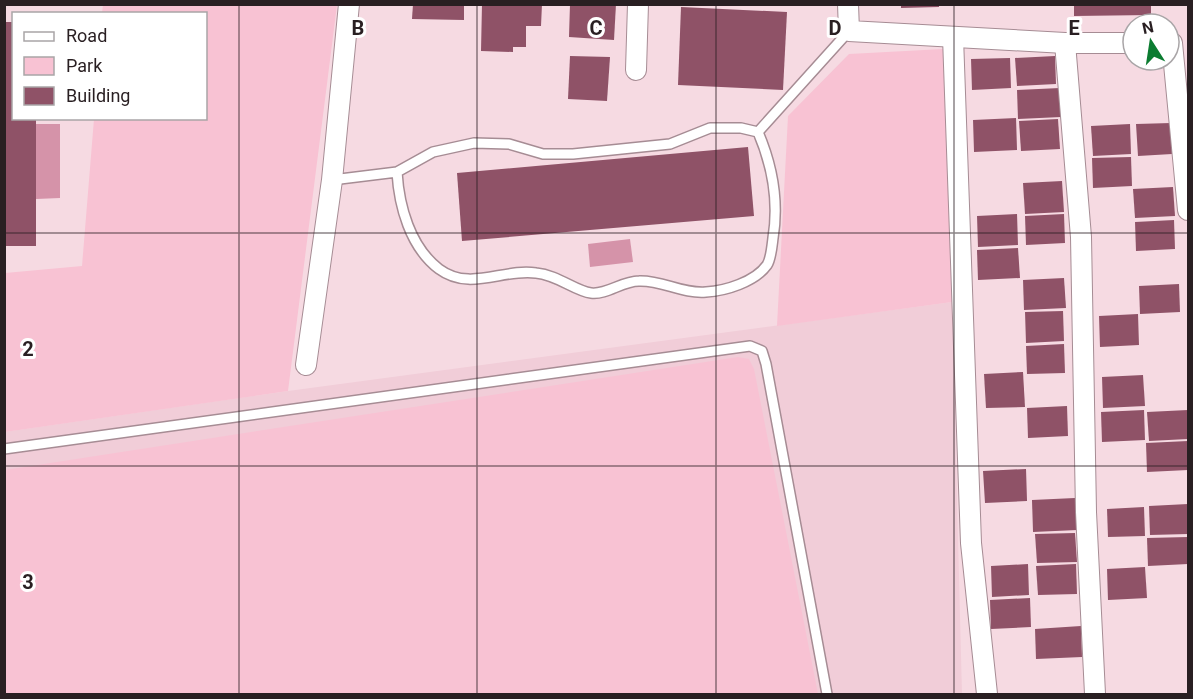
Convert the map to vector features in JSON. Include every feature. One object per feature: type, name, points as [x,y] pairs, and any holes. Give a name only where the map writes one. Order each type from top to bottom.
[{"type":"street","points":[[306,365],[332,180],[349,4]]},
{"type":"street","points":[[636,70],[638,4]]},
{"type":"street","points":[[848,4],[849,31],[1065,43],[1121,43]]},
{"type":"street","points":[[953,37],[971,543],[987,694]]},
{"type":"street","points":[[1065,43],[1081,237],[1086,512],[1095,694]]},
{"type":"street","points":[[1178,72],[1188,210]]},
{"type":"lane","points":[[758,132],[849,31]]},
{"type":"lane","points":[[332,180],[397,172],[433,152],[474,143],[509,144],[543,154],[573,154],[670,144],[710,128],[741,128],[758,132]]},
{"type":"lane","points":[[397,172],[402,208],[418,243],[430,260],[452,276],[475,280],[508,273],[534,272],[560,279],[588,293],[597,293],[637,280],[703,292],[737,285],[767,265],[772,245],[776,205],[770,166],[758,132]]},
{"type":"lane","points":[[4,449],[750,346],[762,351],[766,364],[827,694]]},
{"type":"shaded area","points":[[36,124],[60,124],[60,198],[36,199]]},
{"type":"shaded area","points":[[630,239],[633,262],[590,267],[588,244]]},
{"type":"shaded area","points":[[952,302],[962,694],[5,694],[4,432],[288,391]]},
{"type":"green space","points":[[103,5],[337,5],[288,391],[5,432],[5,273],[82,266],[94,120],[207,120],[207,12],[102,12]]},
{"type":"green space","points":[[943,49],[952,302],[777,326],[788,116],[849,54]]},
{"type":"green space","points":[[738,357],[749,359],[754,369],[818,694],[5,694],[5,470]]},
{"type":"building","points":[[413,4],[464,4],[464,20],[412,19]]},
{"type":"building","points":[[482,4],[542,4],[541,26],[526,26],[526,47],[513,47],[513,52],[481,51]]},
{"type":"building","points":[[570,4],[616,4],[614,40],[569,37]]},
{"type":"building","points":[[901,4],[939,4],[939,7],[901,8]]},
{"type":"building","points":[[1074,5],[1151,5],[1151,12],[1121,12],[1121,15],[1074,16]]},
{"type":"building","points":[[681,7],[787,12],[783,90],[678,85]]},
{"type":"building","points":[[4,22],[12,22],[12,120],[36,120],[36,246],[4,246]]},
{"type":"building","points":[[570,56],[610,57],[607,101],[568,99]]},
{"type":"building","points":[[1055,56],[1056,84],[1017,86],[1015,58]]},
{"type":"building","points":[[1010,58],[1011,88],[972,90],[971,59]]},
{"type":"building","points":[[1060,88],[1061,117],[1018,119],[1017,90]]},
{"type":"building","points":[[1016,118],[1017,150],[974,152],[973,120]]},
{"type":"building","points":[[1058,119],[1060,149],[1021,151],[1019,121]]},
{"type":"building","points":[[1171,123],[1172,154],[1138,156],[1136,124]]},
{"type":"building","points":[[1130,124],[1131,154],[1093,156],[1091,126]]},
{"type":"building","points":[[748,147],[754,216],[462,241],[457,173]]},
{"type":"building","points":[[1131,157],[1132,186],[1093,188],[1092,158]]},
{"type":"building","points":[[1062,181],[1064,212],[1025,214],[1023,183]]},
{"type":"building","points":[[1173,187],[1175,216],[1135,218],[1133,189]]},
{"type":"building","points":[[1017,214],[1018,245],[978,247],[977,216]]},
{"type":"building","points":[[1064,214],[1065,243],[1026,245],[1025,216]]},
{"type":"building","points":[[1174,220],[1175,249],[1136,251],[1135,222]]},
{"type":"building","points":[[1018,248],[1020,278],[978,280],[977,250]]},
{"type":"building","points":[[1064,278],[1066,308],[1024,310],[1023,280]]},
{"type":"building","points":[[1179,284],[1180,312],[1140,314],[1139,286]]},
{"type":"building","points":[[1063,311],[1064,341],[1026,343],[1025,312]]},
{"type":"building","points":[[1138,314],[1139,345],[1100,347],[1099,316]]},
{"type":"building","points":[[1064,344],[1065,373],[1027,374],[1026,346]]},
{"type":"building","points":[[1023,372],[1025,407],[986,408],[984,374]]},
{"type":"building","points":[[1143,375],[1145,406],[1103,408],[1102,377]]},
{"type":"building","points":[[1067,406],[1068,436],[1028,438],[1027,408]]},
{"type":"building","points":[[1144,410],[1145,440],[1102,442],[1101,412]]},
{"type":"building","points":[[1188,410],[1188,439],[1149,441],[1147,412]]},
{"type":"building","points":[[1188,441],[1188,470],[1147,472],[1146,443]]},
{"type":"building","points":[[1026,469],[1027,501],[985,503],[983,471]]},
{"type":"building","points":[[1075,498],[1077,530],[1033,532],[1032,500]]},
{"type":"building","points":[[1188,504],[1188,534],[1150,535],[1149,506]]},
{"type":"building","points":[[1144,507],[1145,536],[1108,537],[1107,509]]},
{"type":"building","points":[[1075,533],[1077,562],[1037,563],[1035,534]]},
{"type":"building","points":[[1188,537],[1188,564],[1148,566],[1147,538]]},
{"type":"building","points":[[1028,564],[1029,595],[992,597],[991,566]]},
{"type":"building","points":[[1076,564],[1077,594],[1038,595],[1036,566]]},
{"type":"building","points":[[1145,567],[1147,598],[1108,600],[1107,569]]},
{"type":"building","points":[[1030,598],[1031,627],[991,629],[990,600]]},
{"type":"building","points":[[1081,626],[1082,657],[1036,659],[1035,629]]}]
